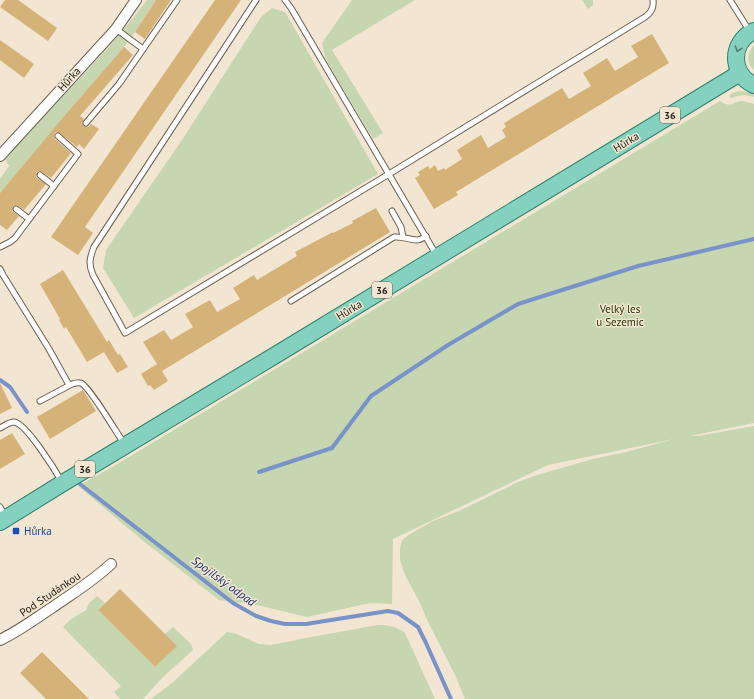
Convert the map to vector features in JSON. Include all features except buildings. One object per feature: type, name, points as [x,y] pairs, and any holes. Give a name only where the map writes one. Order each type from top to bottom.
[{"type":"main road","points":[[752,32],[742,40],[737,49],[736,60],[740,73],[746,81],[754,85]]},
{"type":"main road","name":"Hůrka","points":[[2,516],[63,483],[267,361],[740,73]]},
{"type":"street","name":"Hůrka","points":[[0,156],[116,29],[136,0]]},
{"type":"street","name":"Pod Studánkou","points":[[0,640],[91,581],[111,564]]},
{"type":"lane","points":[[86,123],[119,84],[177,0]]},
{"type":"lane","points":[[256,0],[90,255],[90,268],[93,275],[125,333],[389,174],[645,17],[652,9],[653,0]]},
{"type":"lane","points":[[285,0],[438,256]]},
{"type":"lane","points":[[730,0],[752,32]]},
{"type":"lane","points":[[116,29],[143,49]]},
{"type":"lane","points":[[0,246],[15,238],[78,154],[58,136]]},
{"type":"lane","points":[[40,175],[54,186]]},
{"type":"lane","points":[[16,209],[29,220]]},
{"type":"lane","points":[[392,211],[401,227],[403,237]]},
{"type":"lane","points":[[291,301],[394,237],[399,236],[418,240],[426,236]]},
{"type":"lane","points":[[0,269],[49,349],[69,385]]},
{"type":"lane","points":[[40,401],[69,385],[77,382],[82,383],[86,386],[125,445]]},
{"type":"lane","points":[[1,426],[15,422],[29,433],[63,483]]},
{"type":"green space","points":[[147,0],[156,0],[124,47],[0,193],[0,179],[9,166],[4,156],[35,122],[40,120],[95,62]]},
{"type":"green space","points":[[352,0],[415,0],[332,50],[383,133],[373,139],[326,60],[322,43]]},
{"type":"green space","points":[[582,0],[593,0],[593,5],[588,9]]},
{"type":"green space","points":[[272,8],[285,12],[378,174],[134,318],[103,268],[106,250],[182,140],[261,17]]},
{"type":"green space","points":[[754,45],[754,70],[751,67],[748,58]]},
{"type":"green space","points":[[740,91],[754,93],[754,97],[742,95],[731,98],[729,96]]},
{"type":"green space","name":"Velký les u Sezemic","points":[[720,101],[729,105],[741,101],[754,104],[754,423],[690,436],[698,436],[754,426],[754,699],[465,699],[455,675],[405,575],[400,560],[402,540],[410,534],[433,521],[459,511],[520,481],[593,459],[674,439],[548,465],[393,539],[392,604],[370,603],[307,617],[257,605],[219,600],[142,540],[78,486],[114,466]]},
{"type":"green space","points":[[97,596],[105,603],[98,610],[155,667],[176,646],[165,634],[173,627],[191,644],[193,650],[162,678],[143,699],[120,699],[114,692],[121,686],[63,627],[70,620],[86,610],[89,603]]},
{"type":"green space","points":[[377,625],[392,626],[405,633],[435,699],[151,699],[172,683],[227,632],[237,634],[259,644],[271,645]]},
{"type":"waterway","points":[[259,472],[332,448],[371,396],[448,345],[518,304],[638,266],[754,239]]},
{"type":"waterway","name":"Spojilský odpad","points":[[0,380],[10,387],[27,412]]},
{"type":"waterway","name":"Spojilský odpad","points":[[80,484],[233,603],[256,616],[285,624],[306,624],[388,611],[398,613],[418,627],[451,699]]},
{"type":"place","name":"Hůrka","points":[[16,531]]}]
